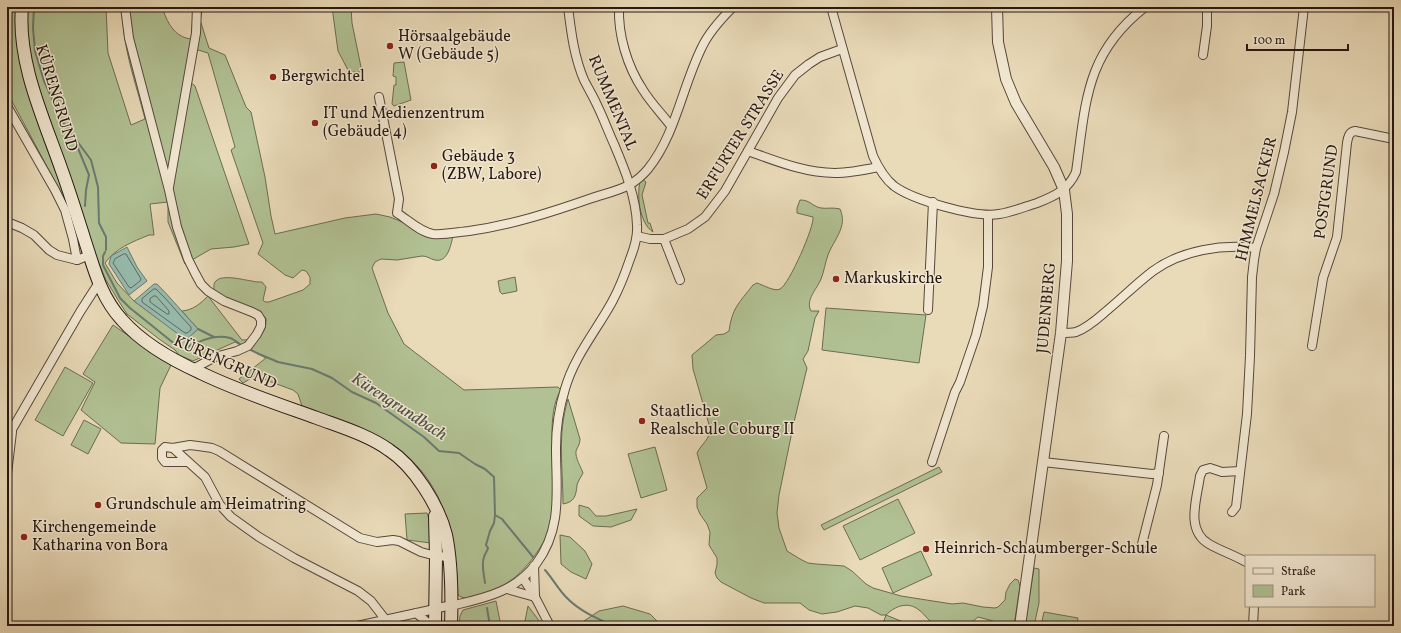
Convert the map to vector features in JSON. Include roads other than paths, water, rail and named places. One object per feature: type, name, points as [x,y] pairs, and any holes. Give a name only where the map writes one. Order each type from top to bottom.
[{"type":"main road","name":"KÜRENGRUND","points":[[22,7],[21,32],[26,62],[90,255],[98,284],[114,310],[133,331],[147,343],[193,369],[242,391],[338,426],[371,440],[389,450],[400,459],[414,473],[432,503],[446,535],[452,605],[451,626]]},
{"type":"main road","name":"KÜRENGRUND","points":[[432,503],[435,518],[436,556],[435,609],[433,626]]},
{"type":"street","points":[[125,7],[129,38],[169,190],[173,212],[181,241],[191,266],[201,284],[214,296],[258,315],[261,320],[261,326],[248,346],[215,357],[193,369]]},
{"type":"street","points":[[169,190],[196,33],[197,7]]},
{"type":"street","name":"RUMMENTAL","points":[[568,7],[579,66],[609,131],[630,185],[637,219],[637,236]]},
{"type":"street","points":[[619,7],[620,31],[633,73],[643,90],[671,126]]},
{"type":"street","points":[[379,97],[399,199],[397,213],[419,229],[432,234],[455,233],[504,225],[566,207],[630,185],[648,168],[659,151],[671,126],[702,46],[714,28],[733,7]]},
{"type":"street","points":[[831,7],[873,156],[878,167],[894,186],[910,195],[960,211],[988,215],[1018,209],[1046,199],[1064,190],[1072,180],[1076,172],[1086,100],[1097,64],[1114,37],[1145,7]]},
{"type":"street","name":"JUDENBERG","points":[[997,7],[998,42],[1006,79],[1016,103],[1032,132],[1044,149],[1064,190],[1067,214],[1067,261],[1061,333],[1020,626]]},
{"type":"street","points":[[1203,55],[1207,26],[1207,7]]},
{"type":"street","name":"HIMMELSACKER","points":[[1232,512],[1236,507],[1247,414],[1252,277],[1256,248],[1274,194],[1292,112],[1304,7]]},
{"type":"street","name":"ERFURTER STRASSE","points":[[637,236],[650,239],[664,239],[688,229],[705,217],[726,191],[778,98],[796,74],[808,64],[820,57],[842,49]]},
{"type":"street","points":[[7,106],[65,210],[77,260]]},
{"type":"street","name":"POSTGRUND","points":[[1312,346],[1323,278],[1337,237],[1349,135],[1355,131],[1394,139]]},
{"type":"street","points":[[748,151],[786,164],[814,171],[834,173],[850,172],[878,167]]},
{"type":"street","points":[[928,310],[933,202]]},
{"type":"street","points":[[932,462],[955,392],[960,382],[983,306],[988,267],[988,215]]},
{"type":"street","points":[[7,222],[34,235],[49,250],[57,255],[77,260],[90,255]]},
{"type":"street","points":[[357,626],[386,623],[416,613],[435,609],[444,609],[452,605],[497,594],[521,579],[542,556],[548,544],[556,516],[556,432],[559,411],[566,387],[579,356],[612,301],[625,272],[637,236]]},
{"type":"street","points":[[664,239],[680,280]]},
{"type":"street","points":[[1061,333],[1075,332],[1083,329],[1099,318],[1153,271],[1177,258],[1201,250],[1234,247],[1256,248]]},
{"type":"street","points":[[7,474],[9,435],[80,312],[98,284]]},
{"type":"street","points":[[1142,544],[1157,485],[1164,436]]},
{"type":"street","points":[[187,462],[165,462],[161,455],[162,450],[165,447],[173,448],[190,445],[212,448],[238,462],[360,538],[377,542],[393,540],[400,541],[421,552],[436,556],[449,557]]},
{"type":"street","points":[[173,448],[204,477],[220,505],[231,518],[294,558],[358,591],[370,601],[386,623]]},
{"type":"street","points":[[1043,462],[1152,474],[1159,473]]},
{"type":"street","points":[[1240,471],[1222,472],[1210,468],[1203,470],[1200,476],[1194,514],[1194,525],[1197,533],[1205,541],[1245,561]]},
{"type":"street","points":[[534,566],[535,597]]},
{"type":"street","points":[[521,579],[535,597],[550,626]]},
{"type":"street","points":[[507,589],[535,597]]},
{"type":"street","points":[[1253,626],[1254,607]]},
{"type":"street","points":[[416,613],[433,626]]},
{"type":"water","points":[[127,247],[137,267],[147,281],[129,295],[109,264],[111,256]]},
{"type":"water","points":[[154,284],[157,284],[198,329],[186,340],[134,301]]},
{"type":"waterway","name":"Kürengrundbach","points":[[34,7],[33,28],[35,51],[44,81],[60,118],[91,160],[98,187],[99,223],[106,237],[106,250]]},
{"type":"waterway","points":[[75,141],[89,175],[85,206]]},
{"type":"waterway","name":"Kürengrundbach","points":[[105,252],[103,256],[103,265],[120,298],[130,308],[176,345],[184,348],[206,339],[218,337],[234,340],[241,345]]},
{"type":"waterway","name":"Kürengrundbach","points":[[198,329],[214,337]]},
{"type":"waterway","name":"Kürengrundbach","points":[[251,350],[278,362],[312,369],[332,378],[352,392],[376,403],[424,437],[439,451],[459,453],[485,469],[494,477],[495,515],[494,523],[486,545],[488,548],[483,560],[485,583]]},
{"type":"waterway","points":[[495,515],[502,519],[533,557]]},
{"type":"waterway","points":[[545,570],[560,591],[571,602],[589,614],[614,626]]},
{"type":"waterway","points":[[487,608],[490,626]]},
{"type":"place","name":"Hörsaalgebäude W (Gebäude 5)","points":[[390,46]]},
{"type":"place","name":"Bergwichtel","points":[[273,77]]},
{"type":"place","name":"IT und Medienzentrum (Gebäude 4)","points":[[315,123]]},
{"type":"place","name":"Gebäude 3 (ZBW, Labore)","points":[[434,166]]},
{"type":"place","name":"Markuskirche","points":[[836,279]]},
{"type":"place","name":"Staatliche Realschule Coburg II","points":[[642,421]]},
{"type":"place","name":"Grundschule am Heimatring","points":[[98,505]]},
{"type":"place","name":"Kirchengemeinde Katharina von Bora","points":[[24,537]]},
{"type":"place","name":"Heinrich-Schaumberger-Schule","points":[[926,549]]}]
